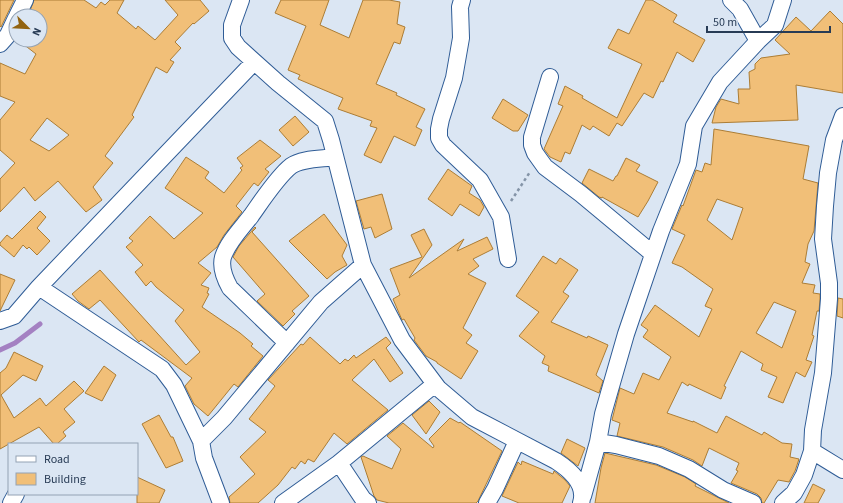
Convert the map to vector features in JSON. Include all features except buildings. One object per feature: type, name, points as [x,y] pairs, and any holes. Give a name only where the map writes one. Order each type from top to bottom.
[{"type":"street","points":[[241,0],[232,24],[232,38],[238,47],[254,62],[325,121],[363,265],[402,340],[434,384],[472,418],[566,468],[577,478],[582,500]]},
{"type":"street","points":[[462,0],[460,7],[461,38],[454,78],[441,119],[439,138],[443,145],[480,180],[501,217],[508,259]]},
{"type":"street","points":[[731,0],[740,9],[758,41]]},
{"type":"street","points":[[582,500],[598,442],[603,414],[626,334],[653,254],[688,164],[694,126],[720,82],[775,25],[783,0]]},
{"type":"street","points":[[0,44],[8,35]]},
{"type":"street","points":[[0,321],[14,316],[39,287],[254,62]]},
{"type":"street","points":[[550,77],[532,137],[532,145],[539,158],[545,167],[582,194],[653,254]]},
{"type":"street","points":[[783,503],[794,493],[804,475],[812,451],[813,430],[823,373],[829,299],[829,283],[822,239],[828,173],[838,142],[843,116]]},
{"type":"street","points":[[287,343],[230,288],[224,278],[222,267],[223,257],[229,245],[284,173],[292,166],[304,162],[335,157]]},
{"type":"street","points":[[202,441],[224,418],[321,302],[363,265]]},
{"type":"street","points":[[39,287],[162,369],[174,385],[202,441],[204,458],[221,503]]},
{"type":"street","points":[[283,503],[339,463],[434,384]]},
{"type":"street","points":[[487,503],[517,441]]},
{"type":"street","points":[[598,442],[659,456],[689,469],[723,490],[753,503]]},
{"type":"street","points":[[812,451],[843,470]]},
{"type":"street","points":[[339,463],[363,499],[368,503]]},
{"type":"path","points":[[501,217],[539,158]]},
{"type":"waterway","points":[[0,350],[15,343],[40,324]]}]
